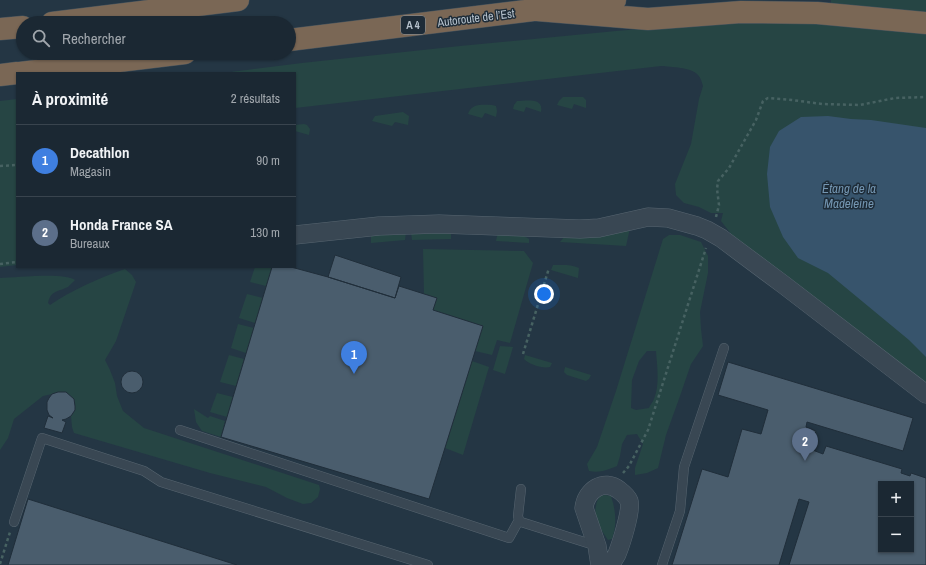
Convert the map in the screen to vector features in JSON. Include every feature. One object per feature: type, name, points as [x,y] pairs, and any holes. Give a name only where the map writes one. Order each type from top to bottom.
[{"type":"highway","points":[[109,16],[238,0]]},
{"type":"highway","name":"Autoroute de l’Est","points":[[296,39],[615,0]]},
{"type":"highway","points":[[537,10],[648,19],[741,12],[817,13],[926,23]]},
{"type":"highway","points":[[0,30],[16,28]]},
{"type":"highway","points":[[28,72],[127,60]]},
{"type":"highway","points":[[0,75],[16,73]]},
{"type":"street","points":[[296,235],[379,226],[439,224],[599,228],[648,217],[668,218],[697,226],[713,226],[721,238],[926,394]]},
{"type":"street","points":[[600,485],[609,485],[624,493],[629,500],[630,506],[628,519],[612,564],[596,546],[584,508],[585,501],[588,496],[600,485]]},
{"type":"lane","points":[[662,565],[680,511],[684,467],[724,348]]},
{"type":"lane","points":[[180,430],[509,538],[519,520],[518,516],[521,489]]},
{"type":"lane","points":[[14,522],[42,438],[144,471],[161,482],[428,565]]},
{"type":"lane","points":[[519,520],[521,522],[596,546]]},
{"type":"path","points":[[609,485],[629,466],[648,430],[719,205],[717,189],[718,181],[729,168],[756,120],[763,101],[768,98],[822,104],[860,105],[894,98],[926,97]]},
{"type":"path","points":[[0,166],[16,165]]},
{"type":"path","points":[[0,264],[16,262]]},
{"type":"path","points":[[523,354],[549,268]]},
{"type":"path","points":[[0,564],[14,522]]},
{"type":"green space","points":[[831,0],[926,0],[926,14],[833,4],[831,3]]},
{"type":"green space","points":[[803,21],[926,32],[926,385],[735,239],[721,221],[723,213],[711,213],[699,207],[684,203],[676,195],[675,184],[691,144],[699,99],[703,86],[699,76],[691,70],[661,66],[296,108],[296,72],[231,72],[460,46],[697,24]]},
{"type":"green space","points":[[563,97],[583,97],[586,100],[586,108],[574,104],[572,109],[557,105]]},
{"type":"green space","points":[[16,99],[16,265],[0,267],[0,101]]},
{"type":"green space","points":[[517,101],[537,102],[540,104],[541,112],[526,107],[524,112],[513,109]]},
{"type":"green space","points":[[475,106],[496,106],[496,117],[485,113],[482,118],[468,114]]},
{"type":"green space","points":[[403,112],[409,116],[408,125],[395,122],[392,126],[372,121],[375,116]]},
{"type":"green space","points":[[296,125],[307,125],[310,129],[309,135],[296,131]]},
{"type":"green space","points":[[630,228],[626,246],[560,242],[565,236]]},
{"type":"green space","points":[[406,232],[405,240],[371,243],[371,235]]},
{"type":"green space","points":[[411,232],[451,232],[451,239],[412,240]]},
{"type":"green space","points":[[498,232],[519,233],[529,239],[529,243],[496,241]]},
{"type":"green space","points":[[669,235],[680,235],[701,242],[708,256],[708,273],[700,312],[703,346],[691,364],[666,435],[658,468],[647,473],[635,475],[635,468],[643,444],[637,434],[627,435],[622,444],[617,466],[606,470],[593,472],[589,471],[587,464],[597,447],[616,391],[663,239]],"holes":[[[647,351],[656,351],[658,381],[654,399],[649,408],[636,410],[631,408],[632,380],[639,361]]]},
{"type":"green space","points":[[423,249],[524,251],[533,263],[510,343],[497,340],[492,355],[475,351],[483,326],[433,310],[437,298],[424,294]]},
{"type":"green space","points":[[553,265],[570,265],[579,268],[578,278],[551,270]]},
{"type":"green space","points":[[255,268],[272,268],[266,286],[250,282]]},
{"type":"green space","points":[[125,269],[132,275],[136,282],[116,341],[105,360],[115,383],[117,396],[123,411],[144,428],[319,485],[320,489],[318,497],[311,503],[303,504],[287,498],[266,487],[210,473],[74,433],[71,416],[75,410],[74,399],[66,392],[58,392],[43,396],[14,419],[8,438],[0,450],[0,278],[60,276],[75,280],[68,287],[55,292],[51,296],[48,303],[50,305],[67,294],[105,276]]},
{"type":"green space","points":[[247,294],[263,298],[255,323],[239,318]]},
{"type":"green space","points":[[238,324],[254,328],[246,353],[231,348]]},
{"type":"green space","points":[[500,346],[513,347],[505,374],[493,370]]},
{"type":"green space","points":[[229,355],[244,359],[236,386],[220,382]]},
{"type":"green space","points":[[525,355],[552,363],[550,367],[536,366],[524,359]]},
{"type":"green space","points":[[472,361],[489,367],[463,455],[445,448]]},
{"type":"green space","points":[[565,367],[591,375],[586,381],[567,375],[564,372]]},
{"type":"green space","points":[[217,393],[233,397],[227,417],[210,412]]},
{"type":"green space","points":[[194,409],[208,418],[210,416],[225,421],[221,437],[202,431],[196,422]]},
{"type":"green space","points":[[605,495],[611,496],[615,518],[615,528],[612,539],[608,540],[603,533],[595,511],[599,497]]},
{"type":"water","name":"Étang de la Madeleine","points":[[828,116],[871,120],[926,128],[926,357],[909,340],[828,273],[798,258],[783,237],[770,207],[767,174],[770,147],[779,131],[801,117]]},
{"type":"building","points":[[335,255],[401,277],[395,298],[328,277]]},
{"type":"building","points":[[272,268],[295,268],[395,298],[399,286],[437,298],[433,310],[483,326],[429,499],[221,437]]},
{"type":"building","points":[[728,362],[913,418],[903,451],[807,422],[806,427],[816,431],[810,449],[823,454],[826,446],[902,469],[901,473],[910,476],[911,473],[926,478],[926,565],[789,565],[809,502],[799,499],[779,565],[672,565],[702,469],[728,477],[742,429],[761,434],[768,410],[718,395]]},
{"type":"building","points":[[132,371],[140,374],[143,382],[140,390],[132,393],[124,390],[121,382],[124,374]]},
{"type":"building","points":[[66,392],[74,399],[75,406],[75,410],[71,416],[62,420],[66,422],[62,433],[44,428],[48,416],[53,418],[49,415],[47,410],[47,402],[52,394]]},
{"type":"building","points":[[28,499],[237,565],[8,565]]},
{"type":"place","name":"Decathlon","points":[[354,374]]},
{"type":"place","name":"Honda France SA","points":[[805,461]]}]
